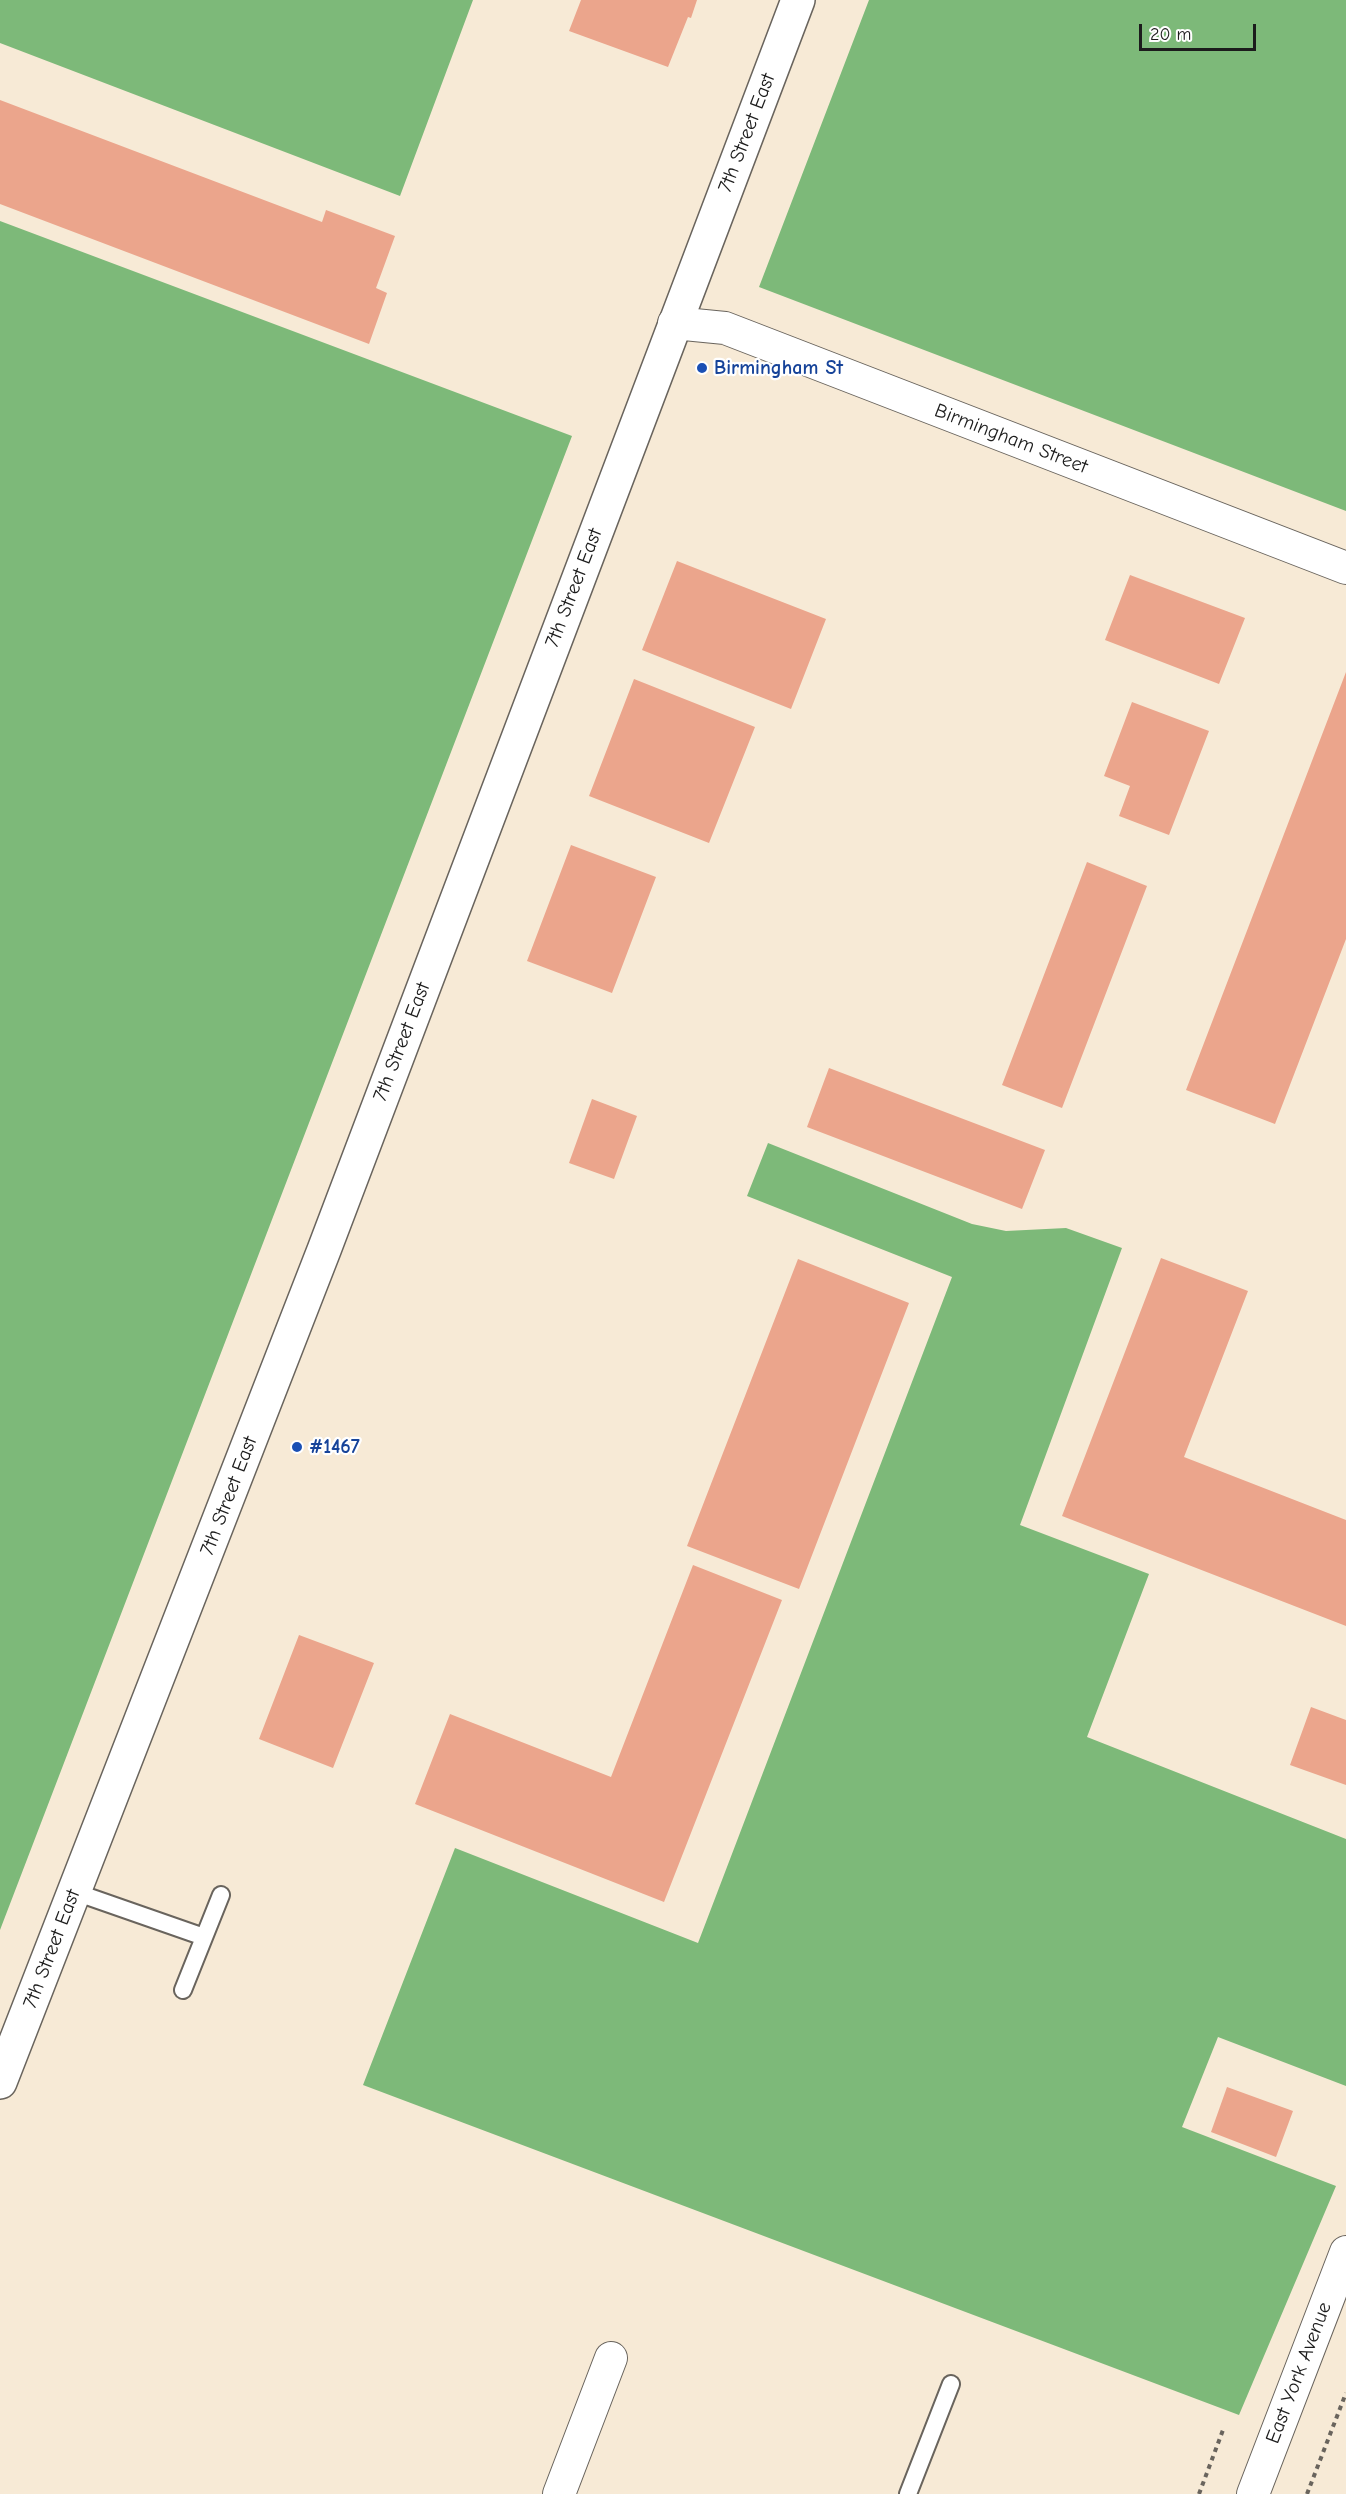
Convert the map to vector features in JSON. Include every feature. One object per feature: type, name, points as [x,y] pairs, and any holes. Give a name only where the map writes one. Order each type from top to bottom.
[{"type":"street","name":"7th Street East","points":[[0,2082],[324,1250],[798,0]]},
{"type":"street","name":"Birmingham Street","points":[[674,323],[725,328],[1346,568]]},
{"type":"street","name":"East York Avenue","points":[[1253,2494],[1346,2252]]},
{"type":"street","points":[[559,2494],[611,2358]]},
{"type":"lane","points":[[75,1892],[204,1938]]},
{"type":"lane","points":[[183,1990],[221,1895]]},
{"type":"lane","points":[[908,2494],[951,2384]]},
{"type":"path","points":[[1307,2494],[1346,2393]]},
{"type":"path","points":[[1199,2494],[1223,2430]]},
{"type":"green space","points":[[0,0],[473,0],[400,196],[0,43]]},
{"type":"green space","points":[[869,0],[1346,0],[1346,511],[759,287]]},
{"type":"green space","points":[[0,221],[572,436],[0,1930]]},
{"type":"green space","points":[[768,1143],[972,1224],[1006,1231],[1066,1228],[1122,1248],[1020,1525],[1149,1574],[1087,1737],[1346,1839],[1346,2086],[1218,2037],[1182,2127],[1336,2186],[1239,2415],[363,2085],[455,1848],[698,1943],[952,1277],[747,1196]]},
{"type":"building","points":[[581,0],[697,0],[668,67],[569,31]]},
{"type":"building","points":[[0,100],[322,222],[326,210],[395,236],[376,288],[387,293],[369,344],[0,204]]},
{"type":"building","points":[[677,561],[826,619],[791,709],[642,650]]},
{"type":"building","points":[[1130,575],[1245,618],[1219,684],[1105,640]]},
{"type":"building","points":[[1346,672],[1346,939],[1275,1124],[1186,1090]]},
{"type":"building","points":[[634,679],[755,727],[709,843],[589,796]]},
{"type":"building","points":[[1132,702],[1209,731],[1169,835],[1119,816],[1130,786],[1104,776]]},
{"type":"building","points":[[571,845],[656,877],[612,993],[527,961]]},
{"type":"building","points":[[1087,862],[1147,886],[1062,1108],[1002,1085]]},
{"type":"building","points":[[829,1068],[1045,1150],[1022,1209],[807,1127]]},
{"type":"building","points":[[592,1099],[637,1116],[614,1179],[569,1163]]},
{"type":"building","points":[[1161,1258],[1248,1291],[1184,1457],[1346,1520],[1346,1626],[1062,1516]]},
{"type":"building","points":[[798,1259],[909,1303],[799,1589],[687,1546]]},
{"type":"building","points":[[693,1565],[782,1600],[664,1902],[415,1804],[450,1714],[611,1777]]},
{"type":"building","points":[[299,1635],[374,1663],[333,1768],[259,1739]]},
{"type":"building","points":[[1311,1707],[1346,1720],[1346,1785],[1290,1765]]},
{"type":"building","points":[[1227,2087],[1293,2111],[1276,2157],[1211,2132]]},
{"type":"place","name":"Birmingham St","points":[[702,368]]},
{"type":"place","name":"#1467","points":[[297,1447]]}]
